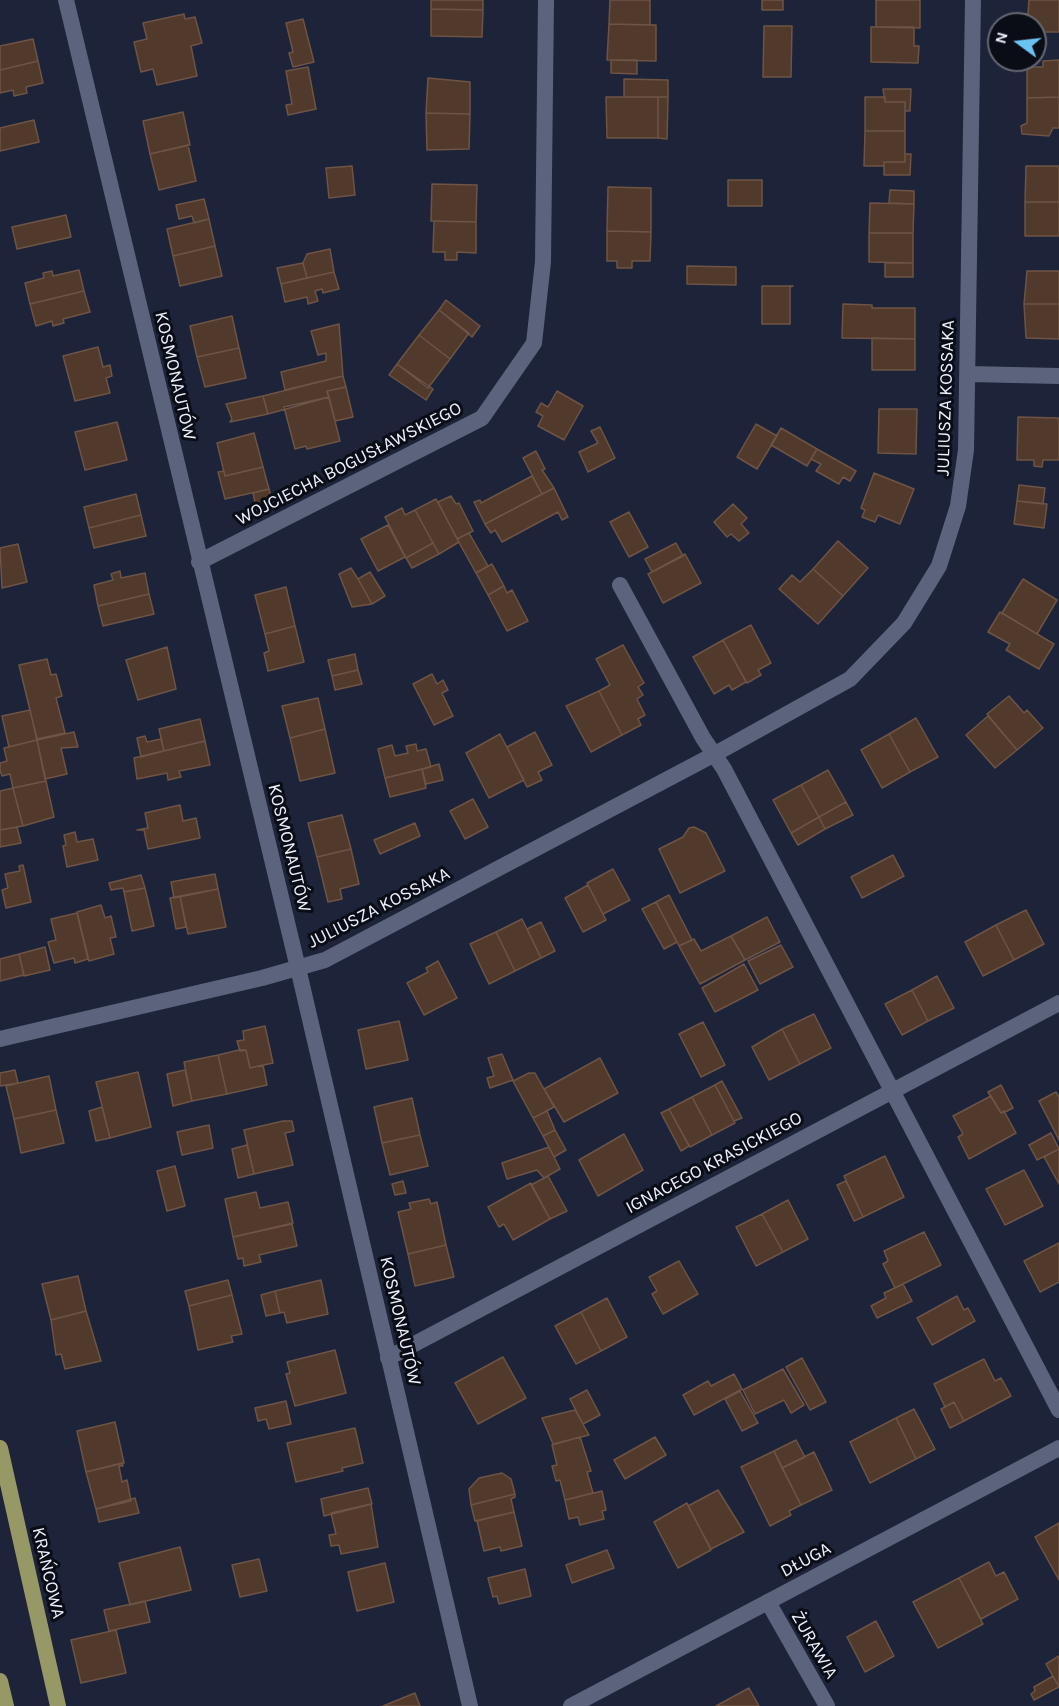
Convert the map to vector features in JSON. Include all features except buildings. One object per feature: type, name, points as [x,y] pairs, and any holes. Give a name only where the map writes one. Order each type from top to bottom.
[{"type":"main road","name":"KRAŃCOWA","points":[[0,1448],[58,1706]]},
{"type":"main road","points":[[0,1681],[6,1706]]},
{"type":"street","name":"KOSMONAUTÓW","points":[[66,0],[298,968],[388,1358],[438,1560],[470,1706]]},
{"type":"street","name":"WOJCIECHA BOGUSŁAWSKIEGO","points":[[199,562],[482,418],[534,343],[543,262],[546,0]]},
{"type":"street","name":"JULIUSZA KOSSAKA","points":[[0,1039],[324,960],[715,754],[850,679],[904,623],[939,566],[958,506],[966,450],[973,0]]},
{"type":"street","points":[[968,374],[1059,376]]},
{"type":"street","points":[[620,585],[703,738],[715,754],[1059,1410]]},
{"type":"street","name":"IGNACEGO KRASICKIEGO","points":[[388,1358],[1059,1003]]},
{"type":"street","name":"DŁUGA","points":[[572,1706],[1059,1448]]},
{"type":"street","name":"ŻURAWIA","points":[[768,1602],[827,1706]]}]
